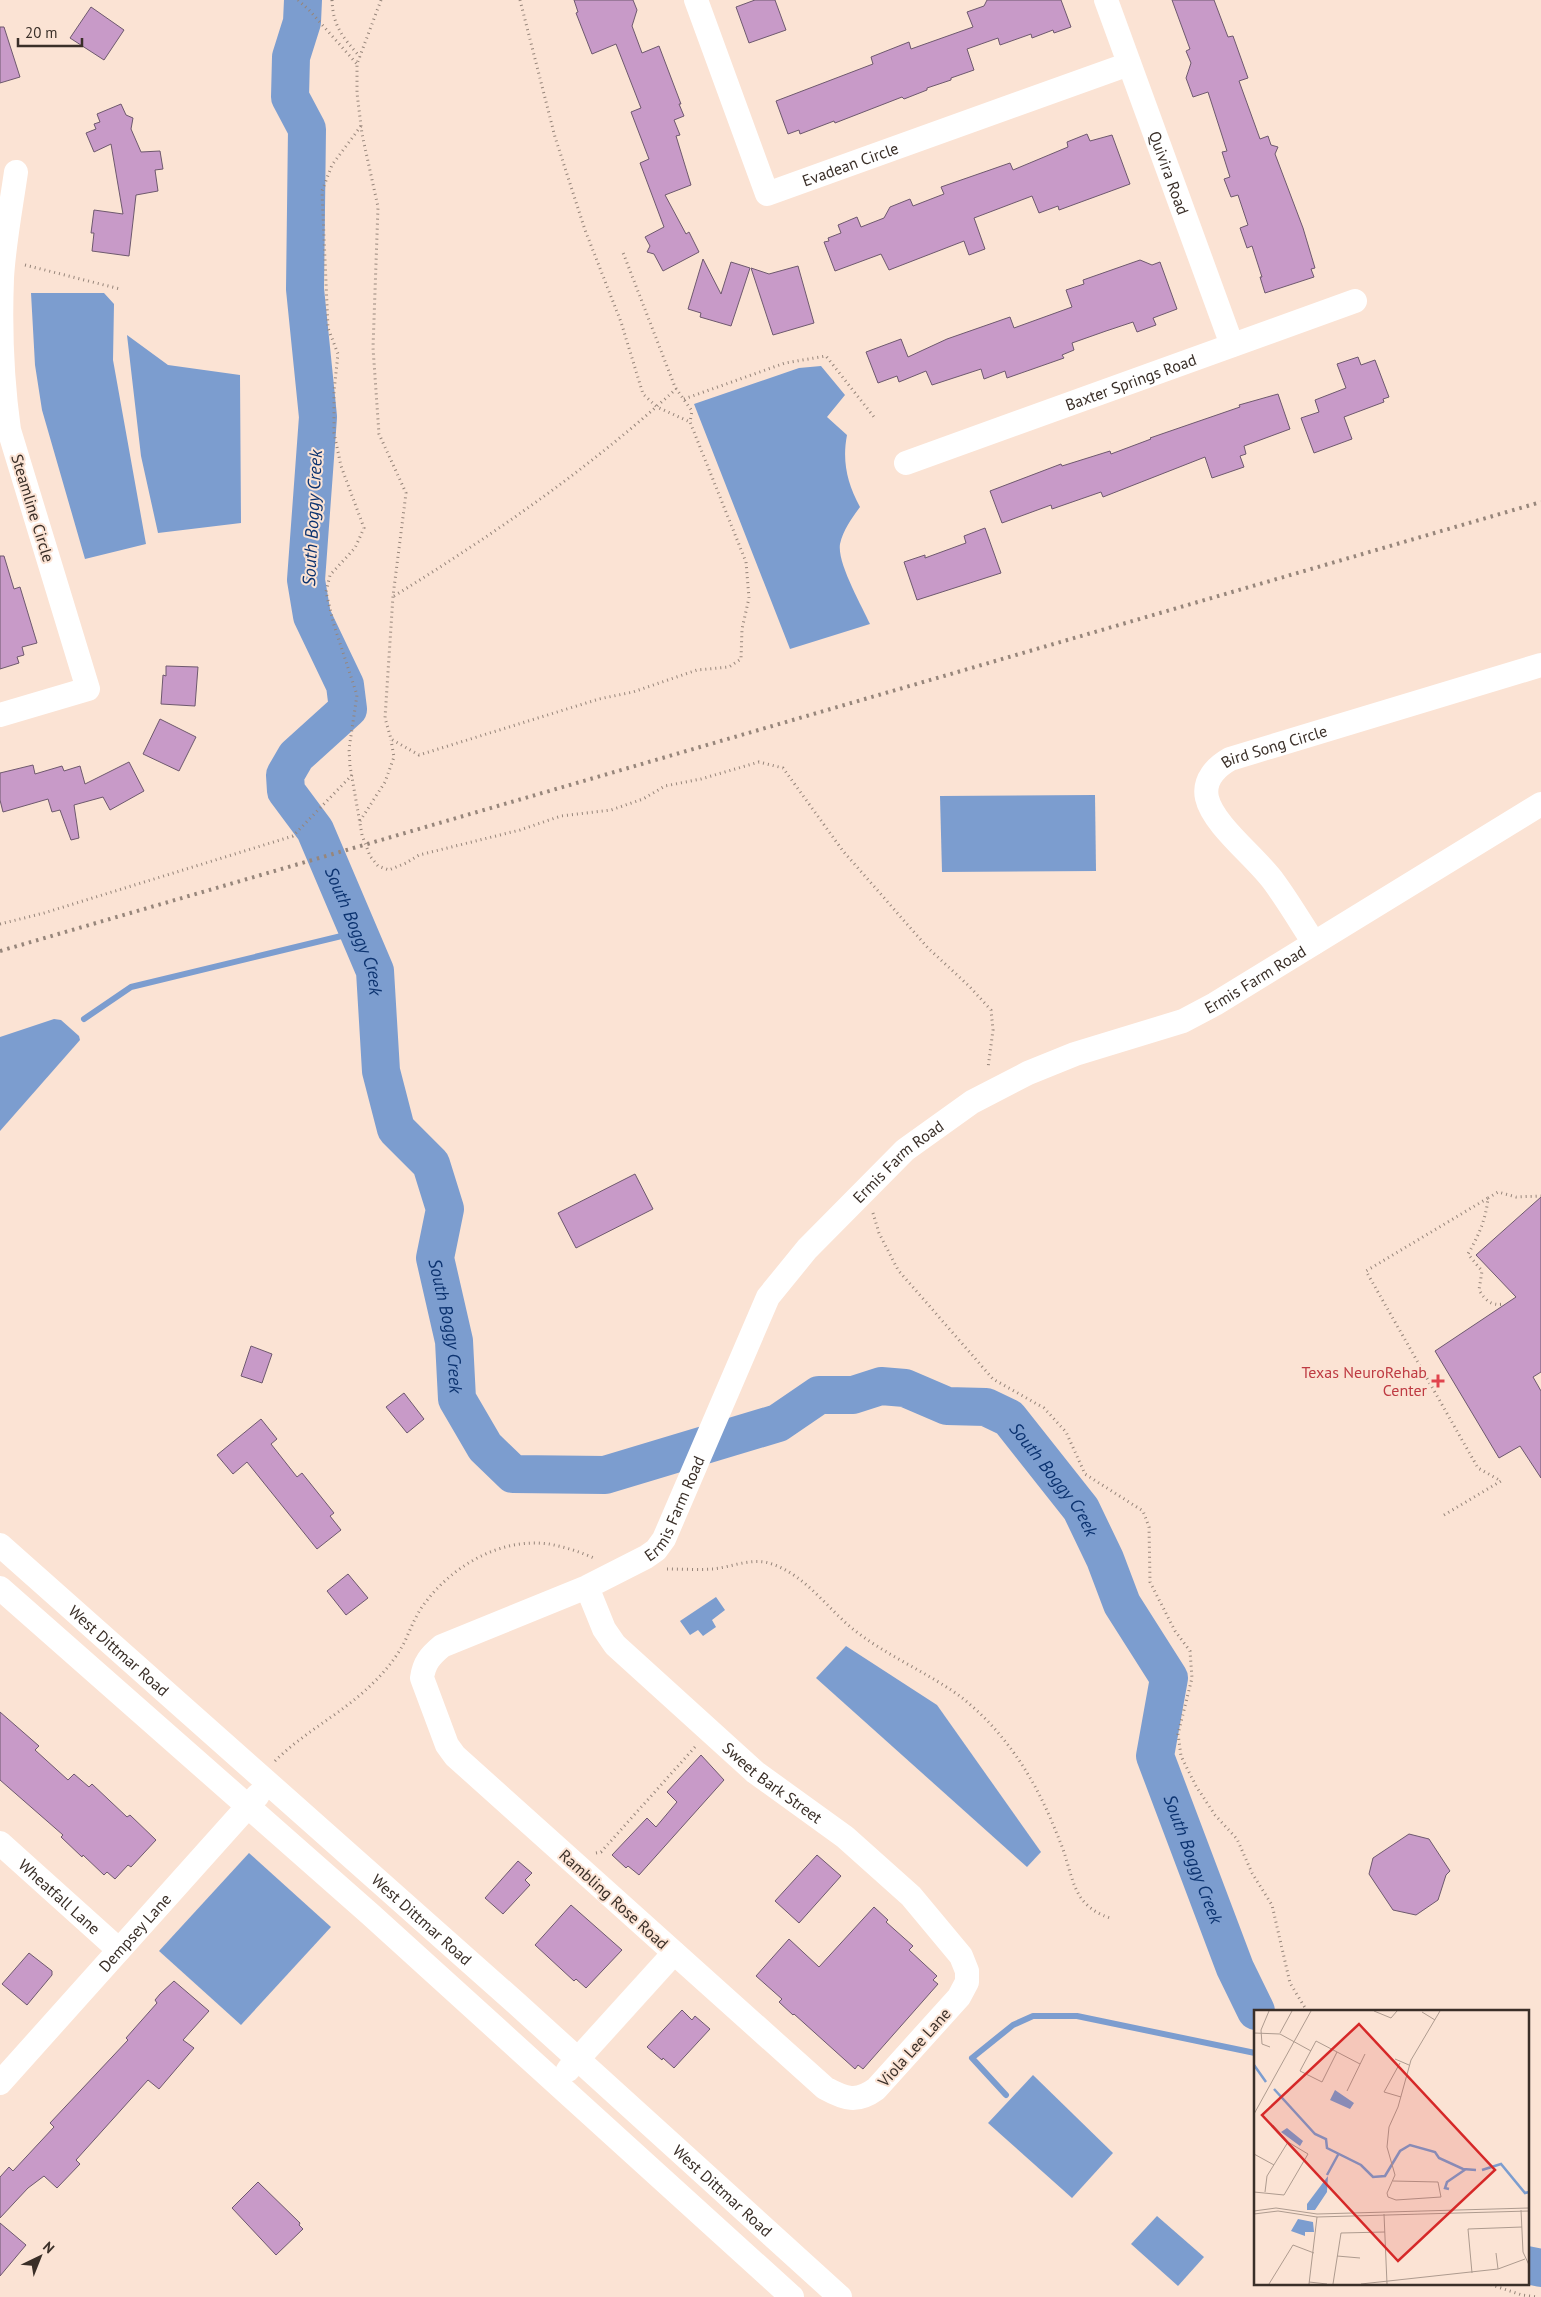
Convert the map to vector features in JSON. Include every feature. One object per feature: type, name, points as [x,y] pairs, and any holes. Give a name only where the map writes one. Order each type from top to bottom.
[{"type":"street","name":"Evadean Circle","points":[[696,0],[767,194],[1129,64]]},
{"type":"street","name":"Quivira Road","points":[[1106,0],[1232,345]]},
{"type":"street","name":"Steamline Circle","points":[[0,715],[88,689],[4,432],[1,323],[6,243],[16,172]]},
{"type":"street","name":"Baxter Springs Road","points":[[906,463],[1355,301]]},
{"type":"street","name":"Bird Song Circle","points":[[1314,943],[1274,881],[1214,816],[1206,798],[1208,781],[1217,766],[1230,759],[1541,665]]},
{"type":"street","name":"Ermis Farm Road","points":[[422,1678],[423,1667],[431,1655],[442,1646],[587,1587],[646,1558],[656,1550],[667,1529],[768,1297],[784,1275],[904,1150],[972,1102],[1028,1073],[1075,1054],[1183,1021],[1215,1004],[1541,804]]},
{"type":"street","name":"West Dittmar Road","points":[[0,1545],[269,1782],[840,2297]]},
{"type":"street","name":"Sweet Bark Street","points":[[587,1587],[604,1629],[615,1645],[755,1772],[845,1837],[880,1867],[911,1896],[961,1956],[967,1971]]},
{"type":"street","name":"West Dittmar Road","points":[[0,1588],[248,1806],[792,2297]]},
{"type":"street","name":"Rambling Rose Road","points":[[422,1678],[448,1745],[455,1756],[825,2088],[839,2096]]},
{"type":"street","name":"Dempsey Lane","points":[[0,2083],[269,1782]]},
{"type":"street","name":"Wheatfall Lane","points":[[0,1843],[119,1950]]},
{"type":"street","points":[[556,2083],[674,1953]]},
{"type":"street","name":"Viola Lee Lane","points":[[839,2096],[854,2098],[866,2096],[876,2089],[959,1997],[967,1982],[967,1971]]},
{"type":"path","points":[[298,0],[357,64]]},
{"type":"path","points":[[332,0],[333,15],[338,31],[360,57]]},
{"type":"path","points":[[360,821],[385,782],[394,757],[386,718],[393,596],[406,492],[379,434],[373,348],[378,207],[356,93],[357,64],[381,0]]},
{"type":"path","points":[[520,0],[555,137],[584,230],[621,322],[643,394],[657,407],[690,422]]},
{"type":"path","points":[[361,126],[332,165],[322,191],[328,328],[338,354],[334,391],[334,433],[341,466],[364,528],[355,548],[330,575],[326,592],[334,625],[357,694],[349,749],[360,821],[370,856],[378,866],[389,870],[406,863],[419,854],[520,830],[561,816],[611,810],[643,800],[665,786],[701,779],[759,762],[783,768],[843,851],[928,948],[969,986],[990,1010],[993,1030],[987,1072]]},
{"type":"path","points":[[391,739],[419,755],[599,699],[634,692],[688,673],[729,667],[741,659],[742,629],[749,598],[746,562],[690,422],[692,411],[676,389],[622,250]]},
{"type":"path","points":[[25,265],[120,290]]},
{"type":"path","points":[[684,399],[785,363],[826,356],[874,417]]},
{"type":"path","points":[[393,596],[455,558],[596,459],[676,389]]},
{"type":"path","points":[[0,924],[44,913],[293,836],[352,775]]},
{"type":"path","points":[[872,1183],[872,1206],[879,1233],[898,1270],[994,1379],[1044,1408],[1066,1432],[1085,1474],[1143,1511],[1149,1527],[1150,1582],[1175,1631],[1190,1651],[1192,1678],[1178,1734],[1181,1756],[1196,1786],[1215,1815],[1237,1839],[1252,1873],[1272,1905],[1290,1983],[1306,2010]]},
{"type":"path","points":[[1444,1516],[1501,1480],[1478,1468],[1366,1271],[1498,1192],[1516,1197],[1541,1196]]},
{"type":"path","points":[[1488,1198],[1480,1234],[1468,1254],[1482,1271],[1479,1290],[1486,1301],[1495,1306],[1504,1304]]},
{"type":"path","points":[[664,1569],[712,1569],[762,1561],[774,1564],[796,1578],[856,1630],[956,1694],[979,1712],[997,1732],[1032,1782],[1062,1846],[1073,1884],[1080,1898],[1098,1914],[1110,1918]]},
{"type":"path","points":[[591,1856],[594,1853],[601,1852],[701,1741]]},
{"type":"path","points":[[1489,2284],[1522,2295],[1538,2297]]},
{"type":"water","points":[[31,293],[104,293],[114,304],[113,360],[146,544],[85,559],[42,410],[35,365]]},
{"type":"water","points":[[127,335],[168,365],[240,375],[241,523],[158,533],[141,456]]},
{"type":"water","points":[[821,366],[845,395],[827,417],[847,435],[845,463],[849,481],[860,507],[843,534],[840,552],[846,573],[870,624],[790,649],[694,404],[799,368]]},
{"type":"water","points":[[1095,795],[1096,871],[942,872],[940,796]]},
{"type":"water","points":[[54,1019],[61,1020],[79,1036],[80,1040],[0,1131],[0,1037]]},
{"type":"water","points":[[716,1597],[725,1610],[712,1620],[716,1627],[703,1636],[698,1630],[690,1635],[680,1621]]},
{"type":"water","points":[[846,1646],[937,1705],[1041,1852],[1027,1867],[816,1678]]},
{"type":"water","points":[[249,1853],[331,1927],[241,2025],[159,1951]]},
{"type":"water","points":[[1033,2075],[1113,2153],[1072,2198],[988,2123]]},
{"type":"water","points":[[1157,2216],[1204,2257],[1178,2286],[1131,2244]]},
{"type":"building","points":[[574,0],[633,0],[637,10],[632,26],[642,53],[659,46],[681,104],[679,104],[684,116],[674,120],[680,135],[676,136],[691,185],[665,195],[686,234],[689,232],[699,252],[663,271],[654,254],[647,252],[650,246],[645,237],[664,227],[640,163],[649,159],[631,112],[641,108],[616,44],[592,54],[576,13],[578,12]]},
{"type":"building","points":[[755,0],[775,0],[786,30],[749,43],[736,7]]},
{"type":"building","points":[[987,0],[1061,0],[1071,27],[1054,33],[1053,30],[1032,38],[1031,34],[1000,45],[998,38],[967,49],[974,70],[904,99],[902,97],[835,123],[834,121],[800,134],[799,130],[788,134],[776,101],[873,64],[871,57],[909,42],[911,49],[973,27],[967,12],[984,6]]},
{"type":"building","points":[[1172,0],[1214,0],[1228,37],[1233,36],[1248,78],[1239,81],[1260,139],[1268,136],[1271,145],[1278,147],[1275,154],[1303,228],[1315,268],[1311,269],[1314,277],[1265,293],[1252,246],[1247,248],[1240,228],[1248,225],[1238,195],[1231,197],[1224,179],[1230,177],[1222,152],[1227,151],[1208,92],[1193,97],[1186,78],[1191,63],[1186,51],[1190,49]]},
{"type":"building","points":[[91,7],[124,30],[104,60],[70,38]]},
{"type":"building","points":[[0,27],[4,27],[20,77],[0,83]]},
{"type":"building","points":[[121,104],[126,115],[133,118],[131,129],[141,152],[160,151],[163,169],[155,170],[158,191],[136,195],[129,256],[92,251],[94,233],[91,233],[94,210],[123,214],[111,144],[94,152],[86,133],[96,129],[94,124],[100,122],[97,114]]},
{"type":"building","points":[[1087,134],[1090,141],[1112,135],[1130,184],[1059,210],[1058,206],[1039,213],[1032,196],[974,218],[985,249],[969,255],[964,241],[889,270],[881,254],[835,271],[824,242],[829,241],[828,238],[841,233],[838,225],[857,217],[861,227],[884,218],[890,207],[910,199],[913,206],[944,194],[941,187],[1010,163],[1013,170],[1068,147],[1067,142]]},
{"type":"building","points":[[703,259],[721,294],[731,262],[750,268],[731,326],[700,317],[701,313],[688,309]]},
{"type":"building","points":[[1140,260],[1152,265],[1160,262],[1177,309],[1153,318],[1156,325],[1137,332],[1133,322],[1072,343],[1074,350],[1062,355],[1064,358],[1007,378],[1005,371],[984,379],[981,369],[932,385],[926,371],[899,382],[897,376],[878,383],[866,352],[901,339],[908,357],[947,339],[1010,317],[1014,328],[1072,307],[1066,290],[1084,284],[1083,280]]},
{"type":"building","points":[[798,266],[814,323],[773,335],[751,268],[769,274]]},
{"type":"building","points":[[1358,357],[1361,365],[1375,360],[1389,397],[1383,399],[1384,402],[1344,417],[1352,439],[1314,453],[1301,418],[1319,412],[1315,400],[1346,388],[1337,364]]},
{"type":"building","points":[[1278,394],[1290,429],[1244,446],[1246,454],[1240,456],[1244,467],[1212,478],[1205,457],[1103,497],[1101,492],[1052,509],[1051,505],[1002,523],[990,491],[1061,464],[1062,466],[1110,451],[1111,454],[1150,438],[1240,407],[1239,405]]},
{"type":"building","points":[[985,528],[1001,573],[917,600],[904,562],[925,555],[925,558],[966,543],[964,536]]},
{"type":"building","points":[[0,556],[4,556],[14,589],[20,587],[37,643],[22,647],[24,655],[17,657],[19,663],[0,669]]},
{"type":"building","points":[[166,666],[198,667],[195,706],[161,704],[163,675],[166,676]]},
{"type":"building","points":[[160,719],[196,737],[179,771],[143,754]]},
{"type":"building","points":[[129,762],[144,791],[110,810],[103,797],[74,805],[79,838],[71,840],[60,810],[52,812],[48,799],[3,812],[0,800],[0,773],[33,765],[35,774],[62,766],[64,771],[80,766],[85,784]]},
{"type":"building","points":[[635,1174],[653,1209],[576,1248],[558,1213]]},
{"type":"building","points":[[1541,1197],[1541,1372],[1533,1377],[1541,1391],[1541,1478],[1520,1446],[1499,1458],[1435,1351],[1516,1297],[1476,1255]]},
{"type":"building","points":[[251,1346],[272,1354],[262,1383],[241,1376]]},
{"type":"building","points":[[404,1393],[424,1419],[407,1433],[386,1407]]},
{"type":"building","points":[[261,1419],[277,1439],[271,1444],[297,1477],[302,1473],[334,1513],[330,1516],[341,1530],[317,1549],[247,1462],[233,1474],[217,1455]]},
{"type":"building","points":[[348,1574],[368,1598],[346,1615],[327,1591]]},
{"type":"building","points":[[0,1712],[39,1746],[35,1750],[68,1780],[74,1774],[89,1787],[92,1784],[127,1817],[130,1815],[156,1840],[131,1867],[128,1865],[115,1879],[107,1872],[104,1875],[61,1837],[63,1835],[0,1780]]},
{"type":"building","points":[[701,1755],[724,1780],[639,1875],[628,1866],[626,1868],[612,1855],[647,1818],[656,1827],[677,1802],[667,1792]]},
{"type":"building","points":[[1409,1834],[1429,1839],[1450,1871],[1446,1875],[1438,1900],[1416,1915],[1393,1910],[1369,1874],[1373,1858]]},
{"type":"building","points":[[817,1855],[841,1876],[799,1923],[775,1901]]},
{"type":"building","points":[[518,1861],[532,1873],[525,1880],[530,1885],[503,1914],[485,1898]]},
{"type":"building","points":[[571,1905],[622,1950],[586,1988],[576,1979],[574,1981],[535,1945]]},
{"type":"building","points":[[874,1907],[888,1920],[886,1922],[913,1946],[909,1950],[937,1976],[933,1980],[938,1984],[863,2069],[858,2065],[855,2069],[779,2002],[782,1999],[756,1976],[789,1939],[819,1967]]},
{"type":"building","points":[[29,1953],[52,1971],[52,1975],[27,2005],[2,1984]]},
{"type":"building","points":[[174,1981],[209,2011],[183,2040],[194,2048],[159,2089],[148,2080],[76,2160],[80,2164],[57,2188],[44,2176],[28,2188],[0,2218],[0,2177],[9,2167],[13,2171],[54,2127],[50,2123],[128,2040],[126,2038],[157,2003],[155,2000]]},
{"type":"building","points":[[682,2010],[692,2020],[695,2016],[710,2029],[674,2068],[647,2047]]},
{"type":"building","points":[[258,2182],[300,2223],[299,2225],[303,2229],[276,2255],[232,2208]]},
{"type":"building","points":[[0,2223],[26,2245],[0,2276]]},
{"type":"waterway","name":"South Boggy Creek","points":[[303,0],[302,22],[291,57],[290,97],[307,129],[305,289],[318,417],[306,580],[312,616],[345,685],[348,709],[296,756],[285,775],[286,791],[315,830],[375,971],[381,1071],[396,1129],[431,1164],[445,1209],[435,1258],[454,1341],[457,1399],[485,1447],[513,1474],[605,1475],[778,1423],[819,1395],[853,1395],[881,1386],[905,1388],[947,1406],[986,1407],[1009,1418],[1081,1509],[1105,1559],[1122,1604],[1169,1678],[1155,1756],[1235,1968],[1256,2010]]},
{"type":"waterway","points":[[84,1019],[131,987],[358,932]]},
{"type":"waterway","points":[[1006,2095],[972,2058],[1013,2025],[1033,2016],[1077,2016],[1254,2053]]},
{"type":"waterway","name":"South Boggy Creek","points":[[1528,2265],[1541,2268]]},
{"type":"railway","points":[[0,951],[1541,502]]},
{"type":"place","name":"Texas NeuroRehab Center","points":[[1438,1381]]}]
